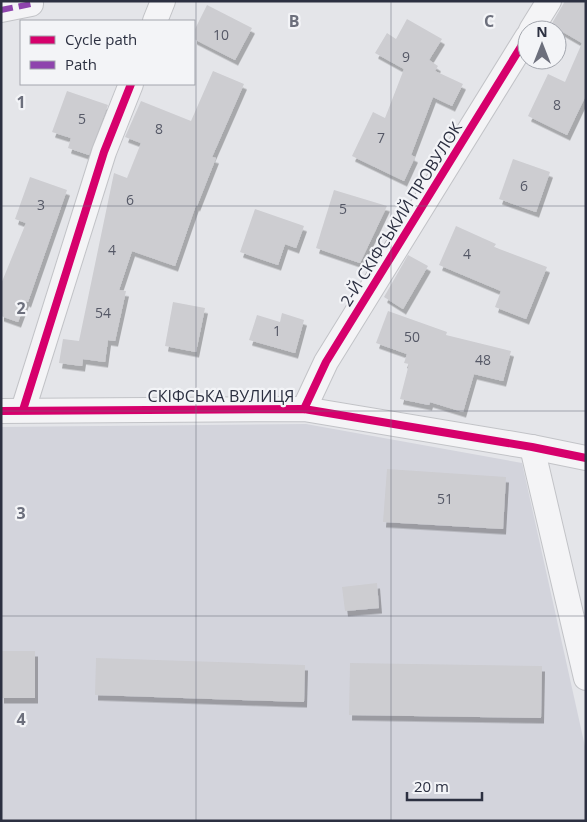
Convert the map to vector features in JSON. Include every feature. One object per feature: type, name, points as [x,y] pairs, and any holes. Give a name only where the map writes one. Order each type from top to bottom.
[{"type":"street","points":[[155,20],[163,1]]},
{"type":"street","points":[[537,20],[549,1]]},
{"type":"street","points":[[1,10],[31,4]]},
{"type":"street","name":"2-Й СКІФСЬКИЙ ПРОВУЛОК","points":[[304,409],[326,362],[517,53]]},
{"type":"street","points":[[12,410],[104,152],[131,85]]},
{"type":"street","name":"СКІФСЬКА ВУЛИЦЯ","points":[[12,410],[304,409],[532,447],[586,458]]},
{"type":"street","points":[[532,447],[586,678]]},
{"type":"shaded area","points":[[306,424],[522,463],[586,751],[586,821],[1,821],[1,427]]},
{"type":"building","points":[[565,1],[586,1],[586,95],[567,135],[528,116],[548,74],[565,82],[582,43],[567,34],[567,20],[554,20]]},
{"type":"building","points":[[207,5],[252,28],[235,60],[195,40],[195,29]]},
{"type":"building","points":[[407,19],[442,39],[429,60],[438,66],[435,71],[463,84],[452,106],[433,97],[411,155],[415,157],[404,181],[352,156],[373,112],[385,118],[404,69],[375,53],[387,33],[396,39]]},
{"type":"building","points":[[213,71],[244,84],[212,157],[216,158],[196,205],[175,266],[132,251],[119,290],[126,291],[115,341],[108,340],[105,362],[83,359],[82,366],[59,363],[63,339],[79,341],[114,173],[127,178],[141,143],[125,137],[141,101],[191,121]]},
{"type":"building","points":[[67,91],[108,105],[89,155],[68,148],[71,138],[52,132]]},
{"type":"building","points":[[513,159],[550,172],[536,212],[499,199]]},
{"type":"building","points":[[30,177],[67,190],[28,302],[26,301],[18,322],[1,316],[1,284],[26,223],[15,219]]},
{"type":"building","points":[[334,190],[387,206],[360,263],[316,248]]},
{"type":"building","points":[[255,209],[304,226],[296,248],[285,244],[278,265],[240,252]]},
{"type":"building","points":[[456,226],[496,244],[494,247],[547,267],[526,319],[495,307],[501,291],[439,265]]},
{"type":"building","points":[[408,255],[428,266],[403,309],[384,297]]},
{"type":"building","points":[[173,302],[205,308],[196,352],[165,346]]},
{"type":"building","points":[[388,311],[447,332],[446,335],[511,351],[503,381],[474,374],[463,412],[430,402],[429,405],[400,399],[409,364],[404,363],[407,354],[376,343]]},
{"type":"building","points":[[282,313],[304,320],[295,353],[249,340],[257,315],[280,322]]},
{"type":"building","points":[[387,469],[506,477],[503,529],[383,522]]},
{"type":"building","points":[[377,583],[379,608],[345,611],[342,587]]},
{"type":"building","points":[[1,651],[35,651],[35,698],[1,698]]},
{"type":"building","points":[[96,658],[305,665],[304,702],[95,695]]},
{"type":"building","points":[[350,663],[542,666],[541,718],[349,715]]},
{"type":"marked path","points":[[1,10],[31,4]]},
{"type":"cycle path","points":[[304,409],[326,362],[517,53]]},
{"type":"cycle path","points":[[23,410],[104,152],[131,85]]},
{"type":"cycle path","points":[[1,411],[304,409],[532,447],[586,458]]}]
